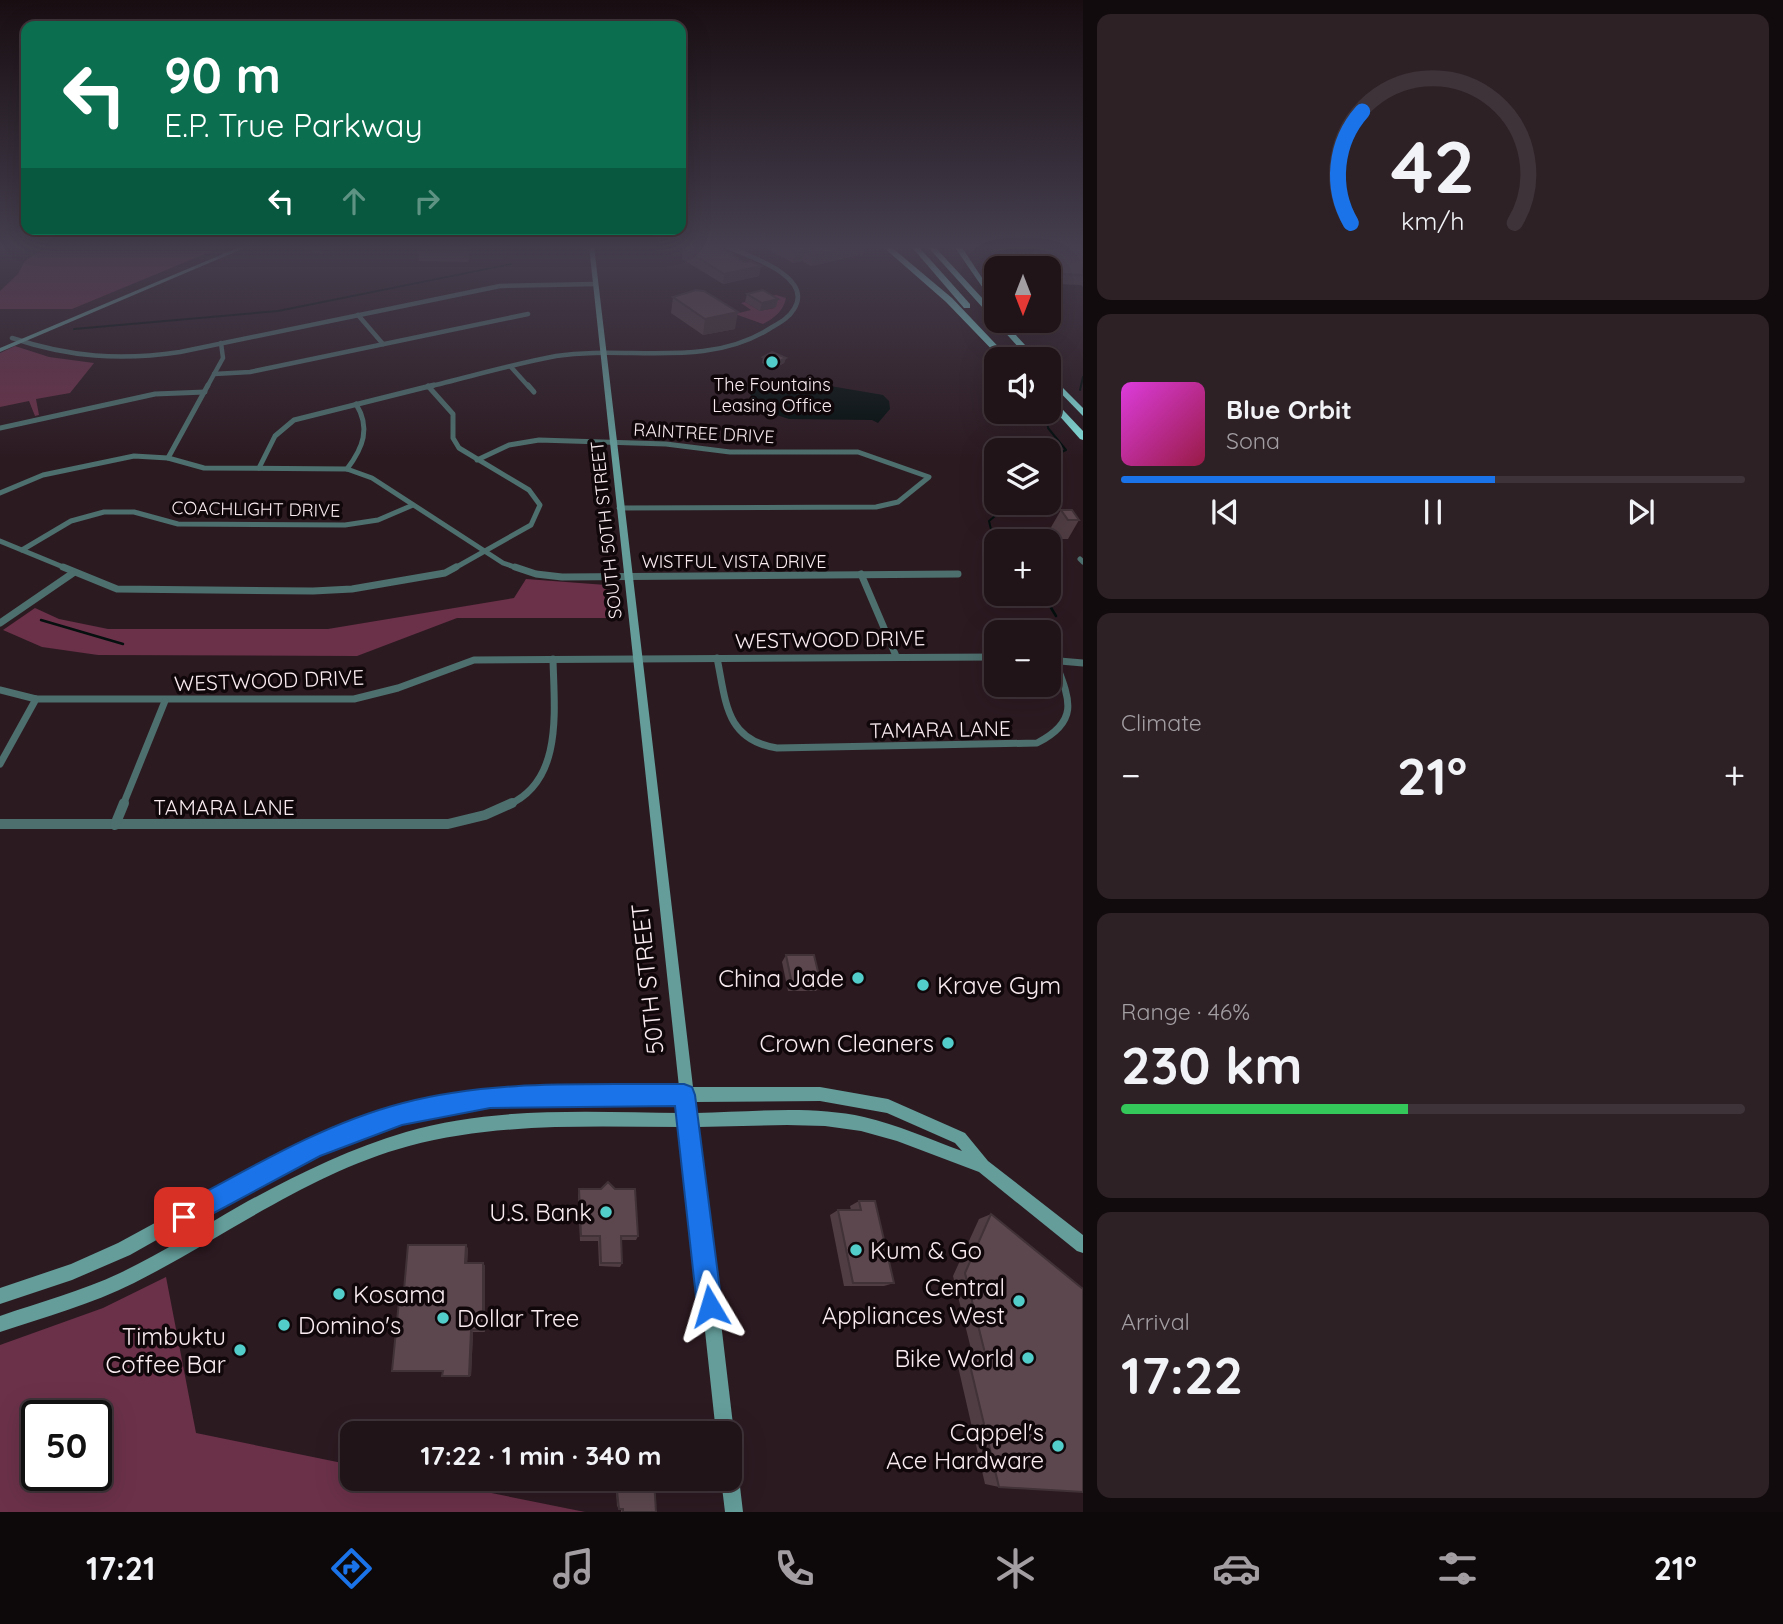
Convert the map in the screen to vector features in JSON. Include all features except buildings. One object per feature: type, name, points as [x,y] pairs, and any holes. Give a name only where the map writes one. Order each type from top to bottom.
[{"type":"highway","points":[[965,317],[994,347]]},
{"type":"highway","points":[[977,317],[1003,347]]},
{"type":"highway","points":[[1010,333],[1023,347]]},
{"type":"highway","points":[[1061,389],[1083,412]]},
{"type":"highway","points":[[1061,412],[1083,437]]},
{"type":"main road","points":[[0,342],[64,317]]},
{"type":"main road","points":[[0,349],[79,317]]},
{"type":"main road","name":"SOUTH 50TH STREET","points":[[598,317],[653,811]]},
{"type":"main road","name":"50TH STREET","points":[[653,811],[723,1421]]},
{"type":"main road","points":[[0,1296],[72,1272],[171,1224],[270,1168],[358,1128],[446,1103],[550,1095],[820,1094],[888,1106],[924,1119],[961,1138],[983,1166],[1083,1245]]},
{"type":"main road","points":[[0,1324],[93,1293],[191,1244],[286,1189],[372,1150],[448,1129],[491,1123],[573,1120],[843,1121],[881,1128],[983,1166]]},
{"type":"main road","points":[[732,1491],[734,1512]]},
{"type":"street","points":[[12,338],[66,356],[108,358],[158,355],[350,317]]},
{"type":"street","points":[[359,317],[383,344]]},
{"type":"street","points":[[215,374],[250,372],[516,317]]},
{"type":"street","points":[[259,468],[274,432],[297,418],[558,356],[706,352],[739,345],[767,333],[787,317]]},
{"type":"street","points":[[168,457],[215,374],[224,354],[220,343]]},
{"type":"street","points":[[511,366],[534,392]]},
{"type":"street","points":[[0,541],[104,586],[132,591],[333,591],[446,573],[531,525],[538,515],[540,505],[528,490],[477,460],[455,443],[453,414],[428,386]]},
{"type":"street","points":[[0,428],[155,394],[205,392]]},
{"type":"street","points":[[347,470],[357,456],[366,425],[366,418],[356,404]]},
{"type":"street","name":"RAINTREE DRIVE","points":[[477,460],[501,448],[530,440],[666,444],[730,452],[858,452],[876,456],[929,477],[898,502],[876,507],[619,508]]},
{"type":"street","name":"WISTFUL VISTA DRIVE","points":[[0,493],[43,475],[108,460],[168,457],[204,468],[347,470],[372,478],[513,568],[536,574],[958,574]]},
{"type":"street","name":"COACHLIGHT DRIVE","points":[[22,550],[71,521],[104,512],[134,512],[178,524],[345,525],[378,520],[413,505]]},
{"type":"street","points":[[0,623],[73,573]]},
{"type":"street","points":[[861,574],[896,656]]},
{"type":"street","name":"WESTWOOD DRIVE","points":[[0,690],[36,699],[354,699],[398,688],[474,660],[984,657]]},
{"type":"street","name":"TAMARA LANE","points":[[717,658],[733,724],[744,738],[764,748],[1037,743],[1056,734],[1068,720],[1071,704],[1061,681]]},
{"type":"street","name":"TAMARA LANE","points":[[0,824],[448,824],[505,808],[528,792],[551,758],[554,738],[553,659]]},
{"type":"street","points":[[1061,662],[1083,663]]},
{"type":"street","points":[[0,764],[36,699]]},
{"type":"street","points":[[115,825],[166,701]]},
{"type":"shaded area","points":[[742,317],[774,317],[763,324]]},
{"type":"shaded area","points":[[15,346],[49,357],[94,363],[70,393],[36,399],[39,415],[35,416],[29,401],[0,407],[0,353]]},
{"type":"shaded area","points":[[783,378],[883,395],[889,401],[890,409],[878,423],[872,420],[789,419],[758,409],[750,394],[751,386]]},
{"type":"shaded area","points":[[526,579],[606,585],[610,589],[612,618],[457,618],[357,656],[98,655],[42,647],[3,630],[35,608],[59,619],[108,629],[328,629],[514,598]]},
{"type":"shaded area","points":[[166,1277],[196,1433],[340,1463],[340,1491],[481,1491],[585,1512],[0,1512],[0,1345],[103,1308]]},
{"type":"waterway","points":[[74,329],[215,317]]},
{"type":"waterway","points":[[1080,390],[1083,377]]},
{"type":"waterway","points":[[1048,424],[1056,438]]},
{"type":"waterway","points":[[1061,444],[1066,450],[1061,452]]},
{"type":"waterway","points":[[991,529],[989,521],[996,515]]},
{"type":"waterway","points":[[1050,606],[1056,616]]},
{"type":"waterway","points":[[41,620],[123,644]]},
{"type":"place","name":"The Fountains Leasing Office","points":[[772,362]]},
{"type":"place","name":"China Jade","points":[[858,978]]},
{"type":"place","name":"Krave Gym","points":[[923,985]]},
{"type":"place","name":"Crown Cleaners","points":[[948,1043]]},
{"type":"place","name":"U.S. Bank","points":[[606,1212]]},
{"type":"place","name":"Kum & Go","points":[[856,1250]]},
{"type":"place","name":"Kosama","points":[[339,1294]]},
{"type":"place","name":"Central Appliances West","points":[[1019,1301]]},
{"type":"place","name":"Dollar Tree","points":[[443,1318]]},
{"type":"place","name":"Domino's","points":[[284,1325]]},
{"type":"place","name":"Timbuktu Coffee Bar","points":[[240,1350]]},
{"type":"place","name":"Bike World","points":[[1028,1358]]},
{"type":"place","name":"Cappel's Ace Hardware","points":[[1058,1446]]},
{"type":"route","points":[[184,1217],[270,1168],[314,1147],[358,1128],[446,1103],[550,1095],[684,1095],[710,1306]]}]
